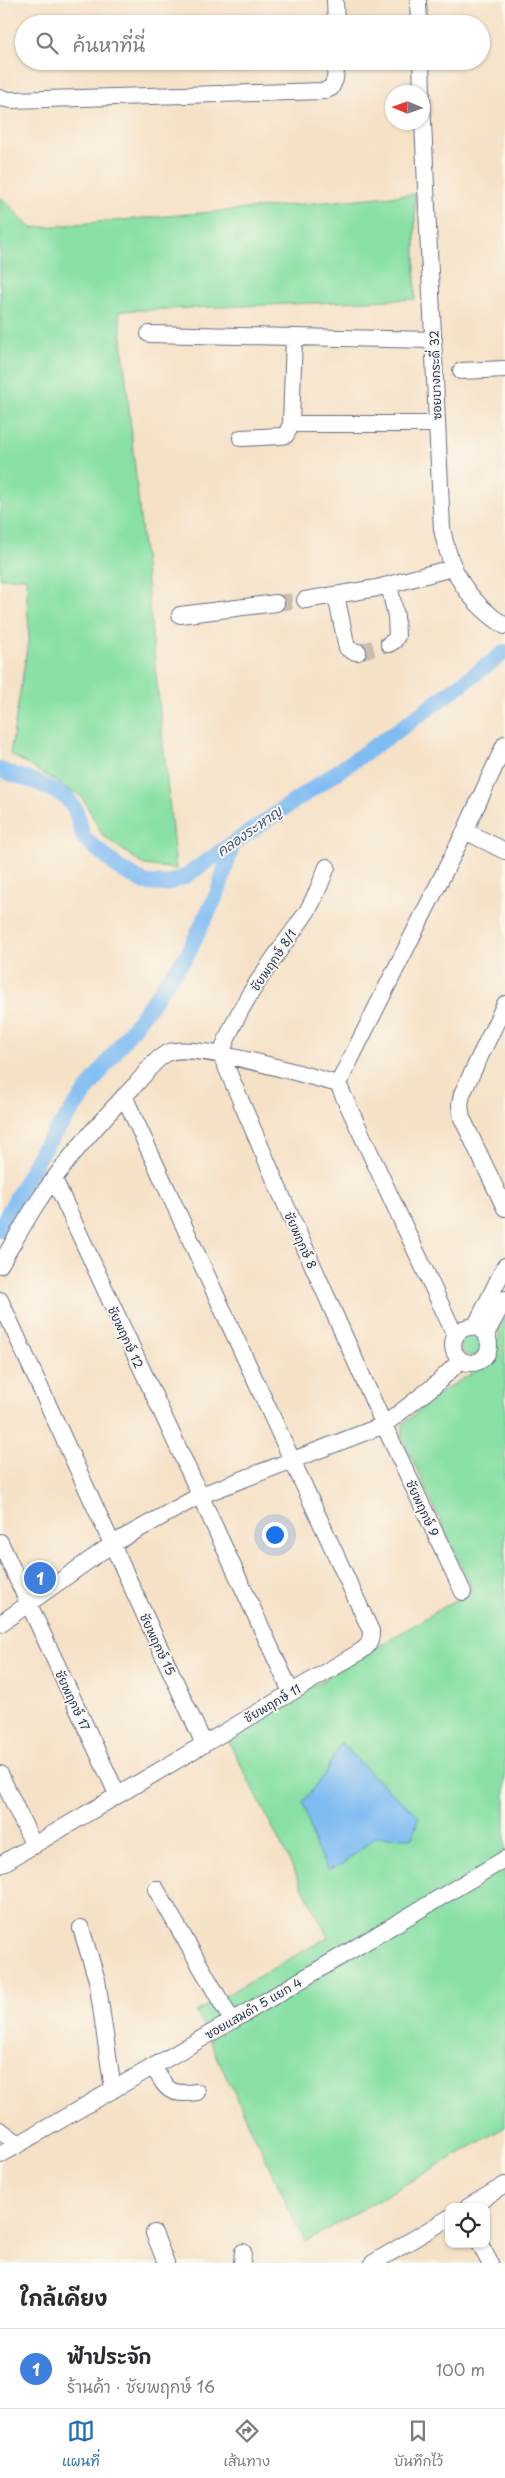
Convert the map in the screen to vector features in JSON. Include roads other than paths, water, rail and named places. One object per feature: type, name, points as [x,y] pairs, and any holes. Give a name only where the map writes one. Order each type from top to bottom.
[{"type":"street","points":[[335,0],[336,15]]},
{"type":"street","points":[[418,0],[419,15]]},
{"type":"street","points":[[0,98],[11,100],[324,91],[331,88],[336,70]]},
{"type":"street","points":[[421,70],[422,85]]},
{"type":"street","name":"ซอยบางกระดี่ 32","points":[[424,130],[442,529],[452,568],[466,592],[485,613],[505,626]]},
{"type":"street","points":[[148,334],[434,340]]},
{"type":"street","points":[[241,438],[286,435],[291,424],[294,337]]},
{"type":"street","points":[[460,371],[505,369]]},
{"type":"street","points":[[291,424],[437,424]]},
{"type":"street","points":[[305,600],[389,585],[452,568]]},
{"type":"street","points":[[389,585],[397,627],[394,641],[389,644]]},
{"type":"street","points":[[336,595],[347,648],[358,652]]},
{"type":"street","points":[[180,615],[276,603]]},
{"type":"street","points":[[338,1084],[465,831],[505,744]]},
{"type":"street","points":[[465,831],[505,851]]},
{"type":"street","name":"ชัยพฤกษ์ 8/1","points":[[221,1055],[228,1032],[238,1013],[290,933],[307,912],[327,867]]},
{"type":"street","points":[[505,1004],[462,1094],[460,1105],[462,1118],[505,1208]]},
{"type":"street","points":[[0,1265],[35,1206],[54,1179],[124,1096],[162,1057],[170,1052],[183,1050],[221,1055],[338,1084]]},
{"type":"street","name":"ชัยพฤกษ์ 8","points":[[221,1055],[384,1425]]},
{"type":"street","points":[[338,1084],[455,1335]]},
{"type":"street","name":"ชัยพฤกษ์ 11","points":[[0,1865],[368,1647],[371,1639],[371,1631],[124,1096]]},
{"type":"street","name":"ชัยพฤกษ์ 12","points":[[54,1179],[291,1692]]},
{"type":"street","points":[[480,1330],[505,1266]]},
{"type":"street","points":[[480,1330],[505,1299]]},
{"type":"street","name":"ชัยพฤกษ์ 15","points":[[0,1300],[204,1744]]},
{"type":"street","points":[[460,1329],[480,1330],[489,1346],[484,1357],[473,1363],[461,1360],[454,1352],[453,1340],[455,1335],[460,1329]]},
{"type":"street","points":[[0,1624],[30,1605],[112,1544],[199,1496],[290,1459],[384,1425],[435,1385],[461,1360]]},
{"type":"street","name":"ชัยพฤกษ์ 9","points":[[384,1425],[463,1592]]},
{"type":"street","name":"ชัยพฤกษ์ 17","points":[[0,1542],[118,1794]]},
{"type":"street","points":[[0,1774],[34,1846]]},
{"type":"street","name":"ซอยแสมดำ 5 แยก 4","points":[[0,2155],[232,2021],[505,1859]]},
{"type":"street","points":[[156,1889],[232,2021]]},
{"type":"street","points":[[81,1928],[97,1980],[113,2090]]},
{"type":"street","points":[[154,2066],[163,2084],[171,2091],[179,2094],[197,2092]]},
{"type":"street","points":[[0,2130],[19,2144]]},
{"type":"street","points":[[475,2203],[505,2185]]},
{"type":"street","points":[[373,2263],[445,2220]]},
{"type":"street","points":[[154,2233],[166,2263]]},
{"type":"street","points":[[482,2248],[490,2263]]},
{"type":"water","points":[[341,1742],[372,1775],[419,1816],[412,1838],[375,1837],[343,1864],[328,1869],[316,1848],[303,1802],[324,1775]]},
{"type":"waterway","name":"คลองระหาญ","points":[[0,770],[39,783],[66,797],[75,809],[84,838],[120,869],[147,883],[165,884],[184,877],[407,724],[505,652]]},
{"type":"waterway","points":[[0,1229],[41,1152],[187,955],[218,892],[233,843]]},
{"type":"tunnel","points":[[276,603],[305,600]]},
{"type":"tunnel","points":[[358,652],[389,644]]},
{"type":"place","name":"ฟ้าประจัก","points":[[40,1578]]}]
